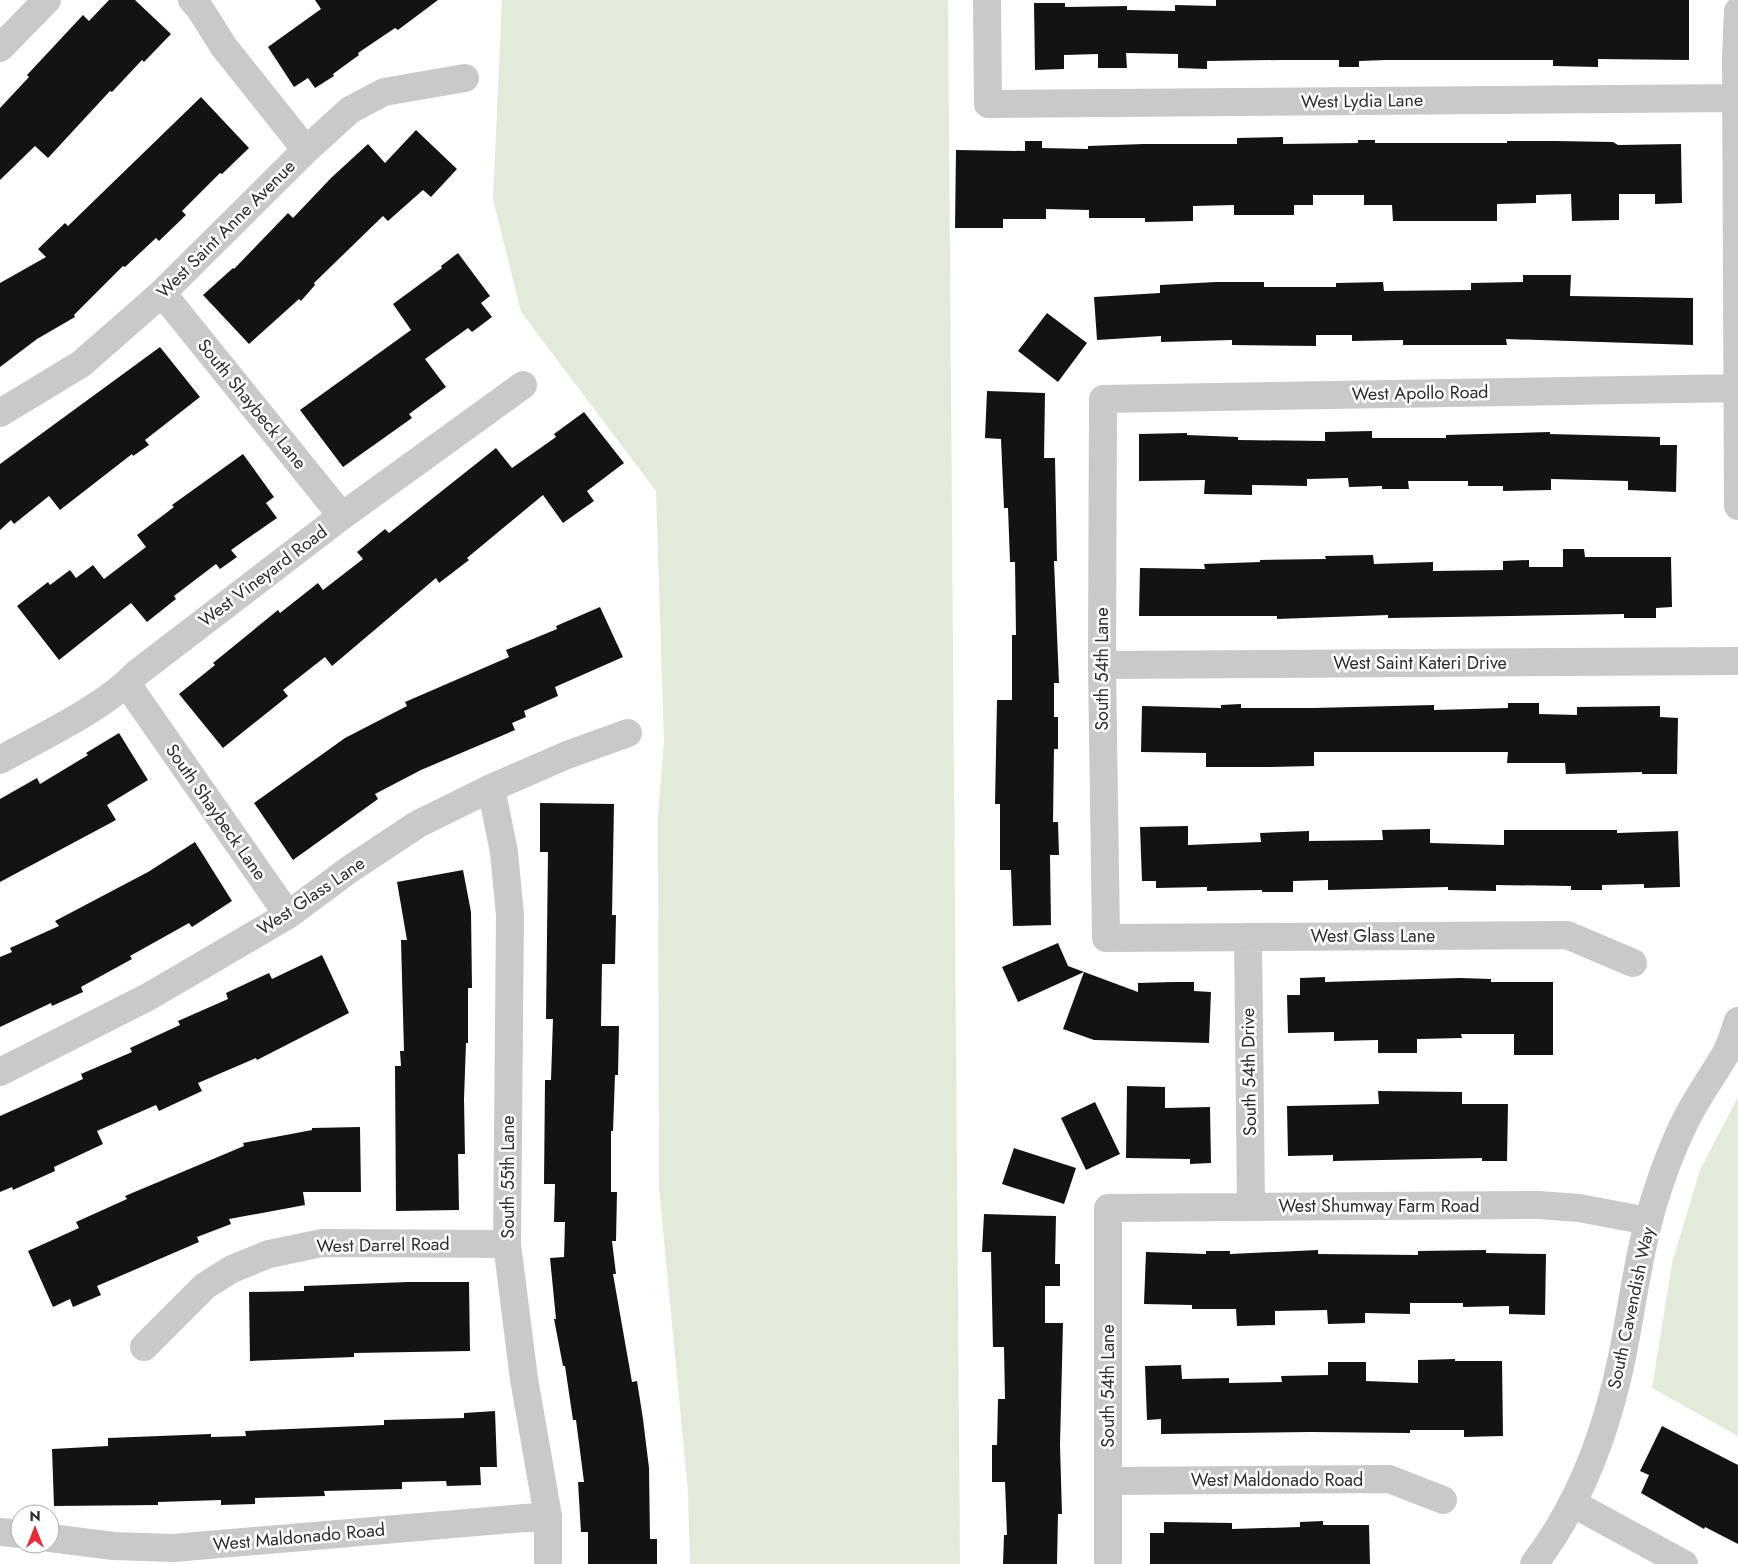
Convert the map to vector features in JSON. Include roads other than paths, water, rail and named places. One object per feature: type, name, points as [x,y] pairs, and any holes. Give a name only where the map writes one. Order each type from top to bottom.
[{"type":"street","points":[[0,48],[47,0]]},
{"type":"street","points":[[192,0],[200,8],[224,47],[306,150]]},
{"type":"street","name":"West Lydia Lane","points":[[987,0],[988,104],[1736,98]]},
{"type":"street","points":[[1738,11],[1736,98],[1738,506]]},
{"type":"street","name":"West Saint Anne Avenue","points":[[0,413],[81,364],[162,293],[306,150],[350,110],[384,92],[465,78]]},
{"type":"street","name":"South Shaybeck Lane","points":[[162,293],[342,516]]},
{"type":"street","name":"West Vineyard Road","points":[[0,760],[74,719],[127,684],[137,673],[342,516],[523,385]]},
{"type":"street","name":"West Apollo Road","points":[[1103,399],[1738,388]]},
{"type":"street","name":"South 54th Lane","points":[[1103,399],[1102,664],[1106,938]]},
{"type":"street","name":"West Saint Kateri Drive","points":[[1102,664],[1738,660]]},
{"type":"street","name":"South Shaybeck Lane","points":[[127,684],[288,915]]},
{"type":"street","name":"West Glass Lane","points":[[0,1072],[148,997],[288,915],[350,869],[418,824],[491,788],[567,755],[628,733]]},
{"type":"street","name":"South 55th Lane","points":[[491,788],[504,852],[510,915],[507,1244],[524,1379],[548,1516],[548,1564]]},
{"type":"street","name":"West Glass Lane","points":[[1106,938],[1567,935],[1633,963]]},
{"type":"street","name":"South 54th Drive","points":[[1248,936],[1251,1207]]},
{"type":"street","name":"South Cavendish Way","points":[[1534,1564],[1549,1543],[1572,1503],[1594,1455],[1615,1386],[1648,1221],[1665,1167],[1700,1095],[1732,1048],[1738,1021]]},
{"type":"street","name":"West Shumway Farm Road","points":[[1108,1208],[1539,1205],[1579,1208],[1648,1221]]},
{"type":"street","name":"South 54th Lane","points":[[1108,1208],[1108,1564]]},
{"type":"street","name":"West Darrel Road","points":[[144,1347],[206,1286],[232,1269],[269,1254],[322,1243],[507,1244]]},
{"type":"street","name":"West Maldonado Road","points":[[1108,1480],[1389,1479],[1443,1500]]},
{"type":"street","points":[[1572,1503],[1684,1564]]},
{"type":"street","name":"West Maldonado Road","points":[[60,1539],[113,1546],[173,1548],[548,1516]]}]
